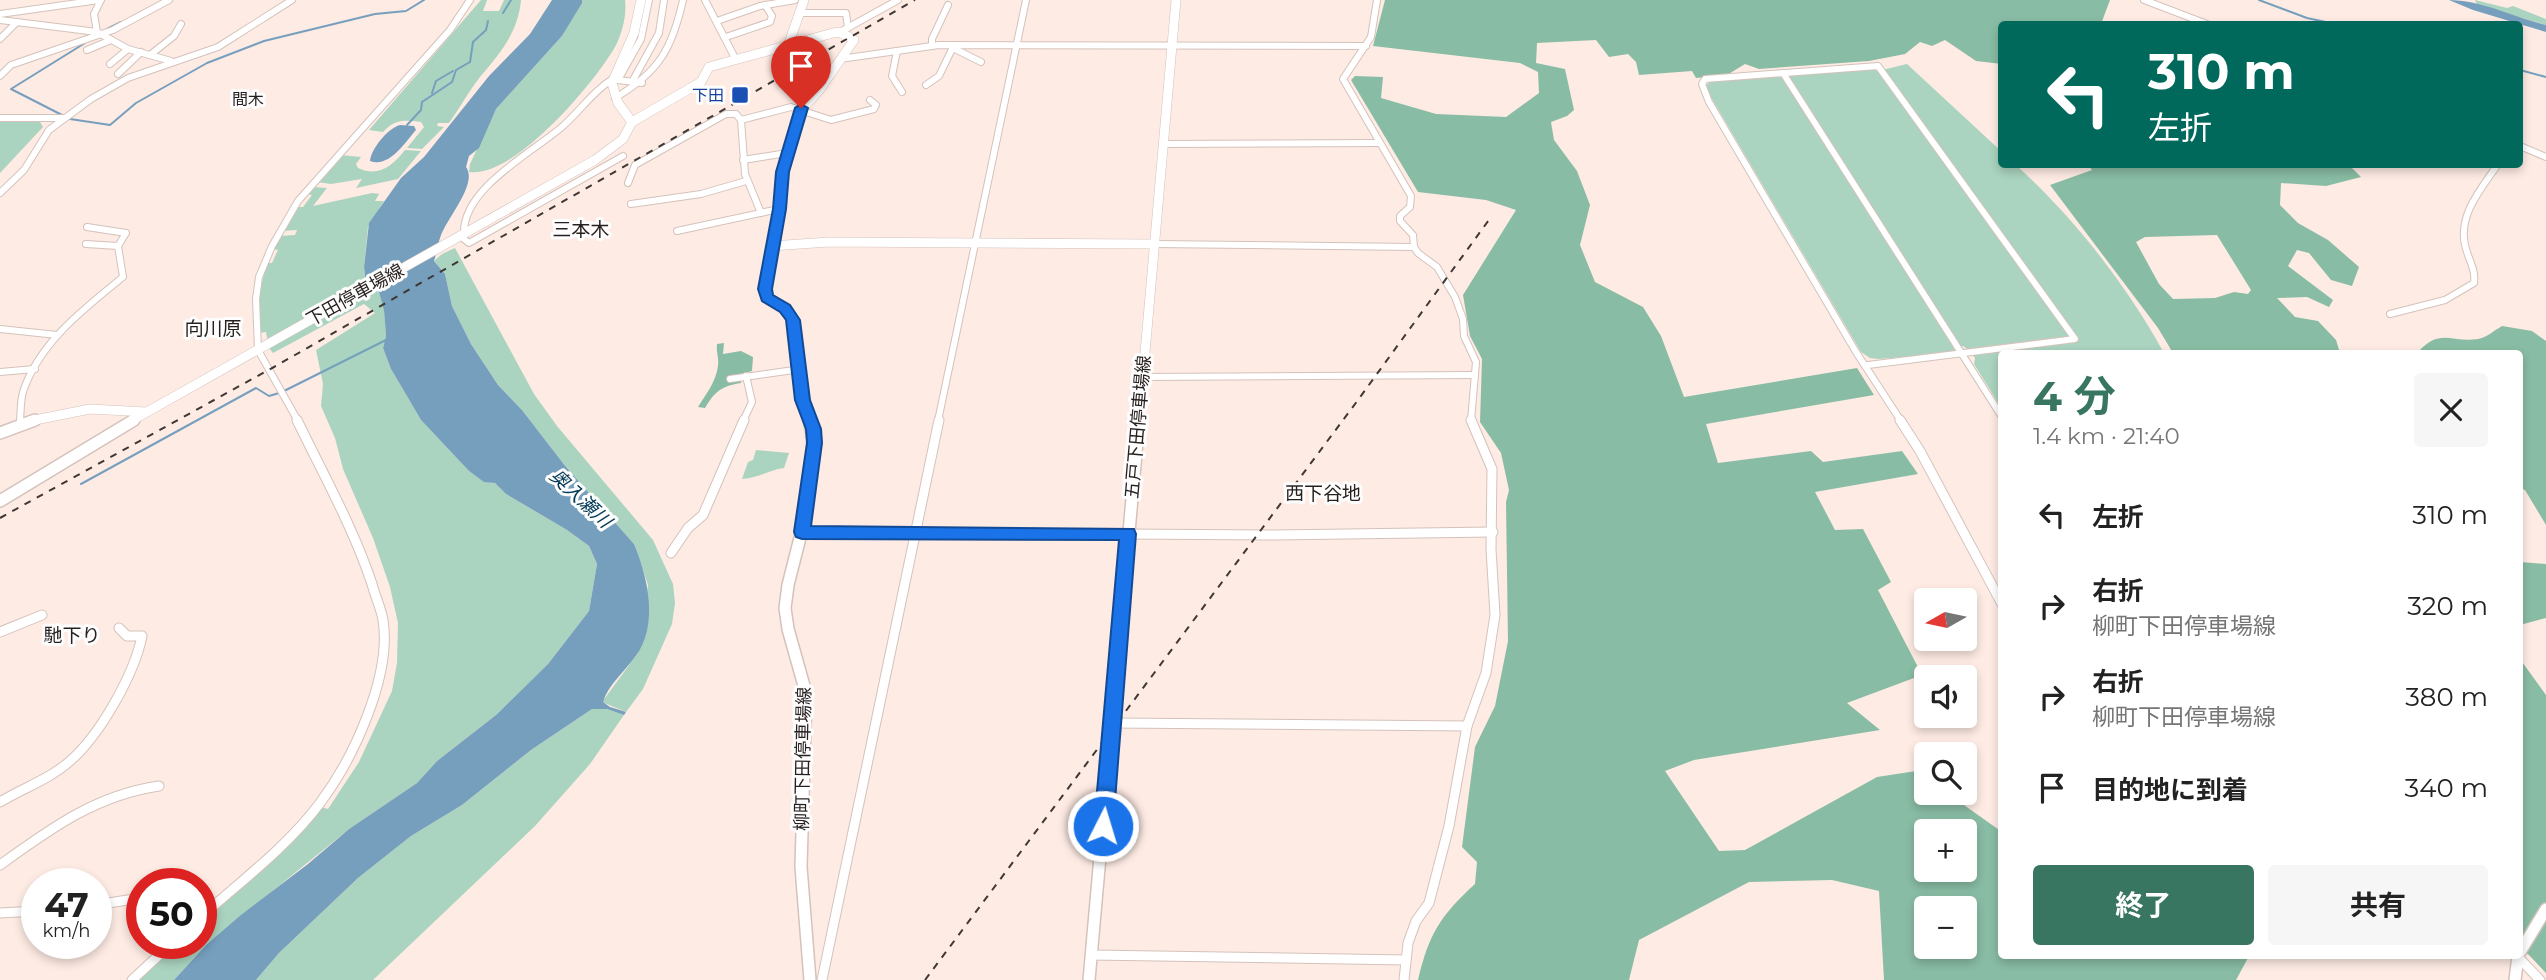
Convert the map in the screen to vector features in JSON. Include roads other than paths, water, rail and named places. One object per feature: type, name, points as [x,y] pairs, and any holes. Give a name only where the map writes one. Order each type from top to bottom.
[{"type":"main road","points":[[632,122],[612,89],[614,78],[634,33],[641,0]]},
{"type":"main road","points":[[789,43],[804,0]]},
{"type":"main road","name":"五戸下田停車場線","points":[[1089,980],[1176,0]]},
{"type":"main road","points":[[735,58],[844,30]]},
{"type":"main road","name":"柳町下田停車場線","points":[[810,980],[801,867],[806,693],[803,671],[786,621],[790,569],[802,532],[814,429],[803,400],[793,320],[785,309],[765,294],[779,209],[781,178],[800,109],[820,89],[854,40],[844,30]]},
{"type":"main road","name":"下田停車場線","points":[[0,501],[146,412],[613,148],[631,130],[632,122],[705,80],[706,69],[735,58]]},
{"type":"main road","points":[[771,246],[829,242],[1155,244]]},
{"type":"main road","points":[[0,433],[20,422],[87,410],[146,412]]},
{"type":"main road","points":[[2523,947],[2546,909]]},
{"type":"main road","points":[[2515,980],[2518,959]]},
{"type":"street","points":[[0,17],[100,0]]},
{"type":"street","points":[[99,33],[94,13],[100,0]]},
{"type":"street","points":[[0,76],[11,65],[151,12],[169,0]]},
{"type":"street","points":[[0,193],[18,177],[44,136],[63,118],[117,84],[171,61],[218,47],[292,0]]},
{"type":"street","points":[[217,903],[281,845],[320,803],[351,751],[363,724],[375,692],[383,652],[383,620],[362,555],[289,402],[260,349],[256,299],[259,277],[289,214],[323,171],[450,30],[470,0]]},
{"type":"street","points":[[642,83],[618,80],[639,45],[649,0]]},
{"type":"street","points":[[632,82],[654,45],[664,11],[664,0]]},
{"type":"street","points":[[615,98],[642,83],[660,63],[672,42],[683,0]]},
{"type":"street","points":[[705,0],[735,58]]},
{"type":"street","points":[[717,21],[765,5],[795,0]]},
{"type":"street","points":[[844,30],[897,0]]},
{"type":"street","points":[[822,980],[1026,0]]},
{"type":"street","points":[[1377,0],[1371,37],[1343,79],[1411,195],[1410,207],[1400,216],[1400,221],[1413,234],[1414,247]]},
{"type":"street","points":[[2144,0],[2199,21]]},
{"type":"street","points":[[726,37],[770,22],[772,16],[765,5]]},
{"type":"street","points":[[932,46],[932,39],[948,5]]},
{"type":"street","points":[[648,13],[664,11]]},
{"type":"street","points":[[801,13],[846,13],[844,30]]},
{"type":"street","points":[[0,17],[64,30],[99,33],[128,49],[171,61]]},
{"type":"street","points":[[0,39],[17,22]]},
{"type":"street","points":[[150,55],[174,36],[181,24]]},
{"type":"street","points":[[645,27],[677,24]]},
{"type":"street","points":[[88,50],[111,40]]},
{"type":"street","points":[[639,45],[654,45]]},
{"type":"street","points":[[840,59],[932,46],[1366,46]]},
{"type":"street","points":[[953,46],[981,62]]},
{"type":"street","points":[[926,85],[939,76],[953,46]]},
{"type":"street","points":[[110,64],[128,49]]},
{"type":"street","points":[[897,51],[892,76],[902,92]]},
{"type":"street","points":[[118,74],[141,52]]},
{"type":"street","points":[[628,63],[643,63]]},
{"type":"street","points":[[1868,365],[2075,339],[1878,66],[1705,79],[1702,84],[1709,102],[1849,341],[1868,365],[1920,452],[1998,597]]},
{"type":"street","points":[[1783,74],[1998,411]]},
{"type":"street","points":[[614,78],[597,90],[563,126],[478,195],[464,219],[459,236],[469,243],[623,156]]},
{"type":"street","points":[[741,120],[787,108],[800,109],[834,120],[874,109],[876,105],[870,100]]},
{"type":"street","points":[[628,183],[635,166],[726,114],[736,114],[741,120],[746,180],[761,213]]},
{"type":"street","points":[[0,118],[63,118]]},
{"type":"street","points":[[1163,144],[1379,143]]},
{"type":"street","points":[[2523,147],[2546,157]]},
{"type":"street","points":[[613,148],[635,166]]},
{"type":"street","points":[[743,160],[787,153]]},
{"type":"street","points":[[2389,314],[2429,305],[2458,294],[2474,284],[2476,277],[2465,243],[2463,226],[2471,205],[2495,168]]},
{"type":"street","points":[[631,204],[701,194],[746,180]]},
{"type":"street","points":[[677,231],[779,209]]},
{"type":"street","points":[[20,422],[23,391],[57,335],[74,317],[123,278],[116,254],[126,233],[88,228]]},
{"type":"street","points":[[86,244],[118,246]]},
{"type":"street","points":[[1155,244],[1414,247],[1437,267],[1455,297],[1463,319],[1464,336],[1476,362],[1470,415],[1492,469],[1494,628],[1486,673],[1467,726],[1449,826],[1433,890],[1429,903],[1416,921],[1408,943],[1404,980]]},
{"type":"street","points":[[0,329],[57,335]]},
{"type":"street","points":[[0,372],[35,369]]},
{"type":"street","points":[[730,379],[801,369]]},
{"type":"street","points":[[1143,377],[1475,375]]},
{"type":"street","points":[[671,553],[688,528],[703,515],[726,465],[731,446],[752,401],[746,376]]},
{"type":"street","points":[[802,532],[1493,532]]},
{"type":"street","points":[[0,632],[42,615]]},
{"type":"street","points":[[0,802],[62,768],[84,747],[125,684],[142,646],[142,636],[127,636],[119,628]]},
{"type":"street","points":[[1112,723],[1467,726]]},
{"type":"street","points":[[0,865],[96,801],[134,788],[159,786]]},
{"type":"street","points":[[0,913],[21,912]]},
{"type":"street","points":[[1091,955],[1406,960]]},
{"type":"street","points":[[132,980],[155,959]]},
{"type":"street","points":[[2522,959],[2540,980]]},
{"type":"water","name":"奥入瀬川","points":[[552,0],[582,0],[562,36],[496,109],[479,148],[469,156],[465,191],[441,235],[434,261],[445,274],[452,306],[471,344],[498,385],[634,544],[647,586],[647,631],[635,657],[613,684],[603,702],[626,712],[624,715],[607,709],[592,709],[531,750],[462,805],[411,836],[358,878],[279,953],[256,980],[174,980],[193,959],[217,959],[217,936],[349,829],[417,783],[437,761],[496,715],[548,664],[589,611],[597,564],[589,546],[506,494],[495,483],[484,482],[469,471],[421,420],[391,369],[383,348],[386,336],[384,311],[379,292],[366,283],[364,267],[369,223],[401,178],[424,157],[489,76],[530,34]]},
{"type":"water","points":[[2449,0],[2485,6],[2546,25],[2546,32],[2523,25],[2523,21],[2510,21]]},
{"type":"water","points":[[400,125],[414,126],[416,130],[390,157],[384,161],[370,161],[381,140],[390,130]]},
{"type":"waterway","points":[[70,119],[110,125],[136,103],[207,63],[264,41],[375,14],[406,11],[424,0]]},
{"type":"waterway","points":[[503,13],[511,0]]},
{"type":"waterway","points":[[2259,0],[2321,21]]},
{"type":"waterway","points":[[407,125],[421,110],[422,102],[452,82],[456,70],[470,62],[473,42],[486,30],[488,21]]},
{"type":"waterway","points":[[107,29],[121,22]]},
{"type":"waterway","points":[[62,115],[11,89],[85,43]]},
{"type":"waterway","points":[[432,93],[436,81],[453,71]]},
{"type":"waterway","points":[[2523,71],[2546,77]]},
{"type":"waterway","points":[[284,391],[386,340]]},
{"type":"waterway","points":[[81,484],[256,388],[269,396],[279,393]]},
{"type":"railway","points":[[0,518],[274,367],[915,0]]},
{"type":"railway","points":[[925,980],[1358,400],[1491,217]]},
{"type":"place","name":"下田","points":[[740,95]]},
{"type":"district","name":"間木","points":[[248,99]]},
{"type":"district","name":"三本木","points":[[581,229]]},
{"type":"district","name":"向川原","points":[[213,328]]},
{"type":"district","name":"西下谷地","points":[[1323,493]]},
{"type":"district","name":"馳下り","points":[[72,635]]}]
